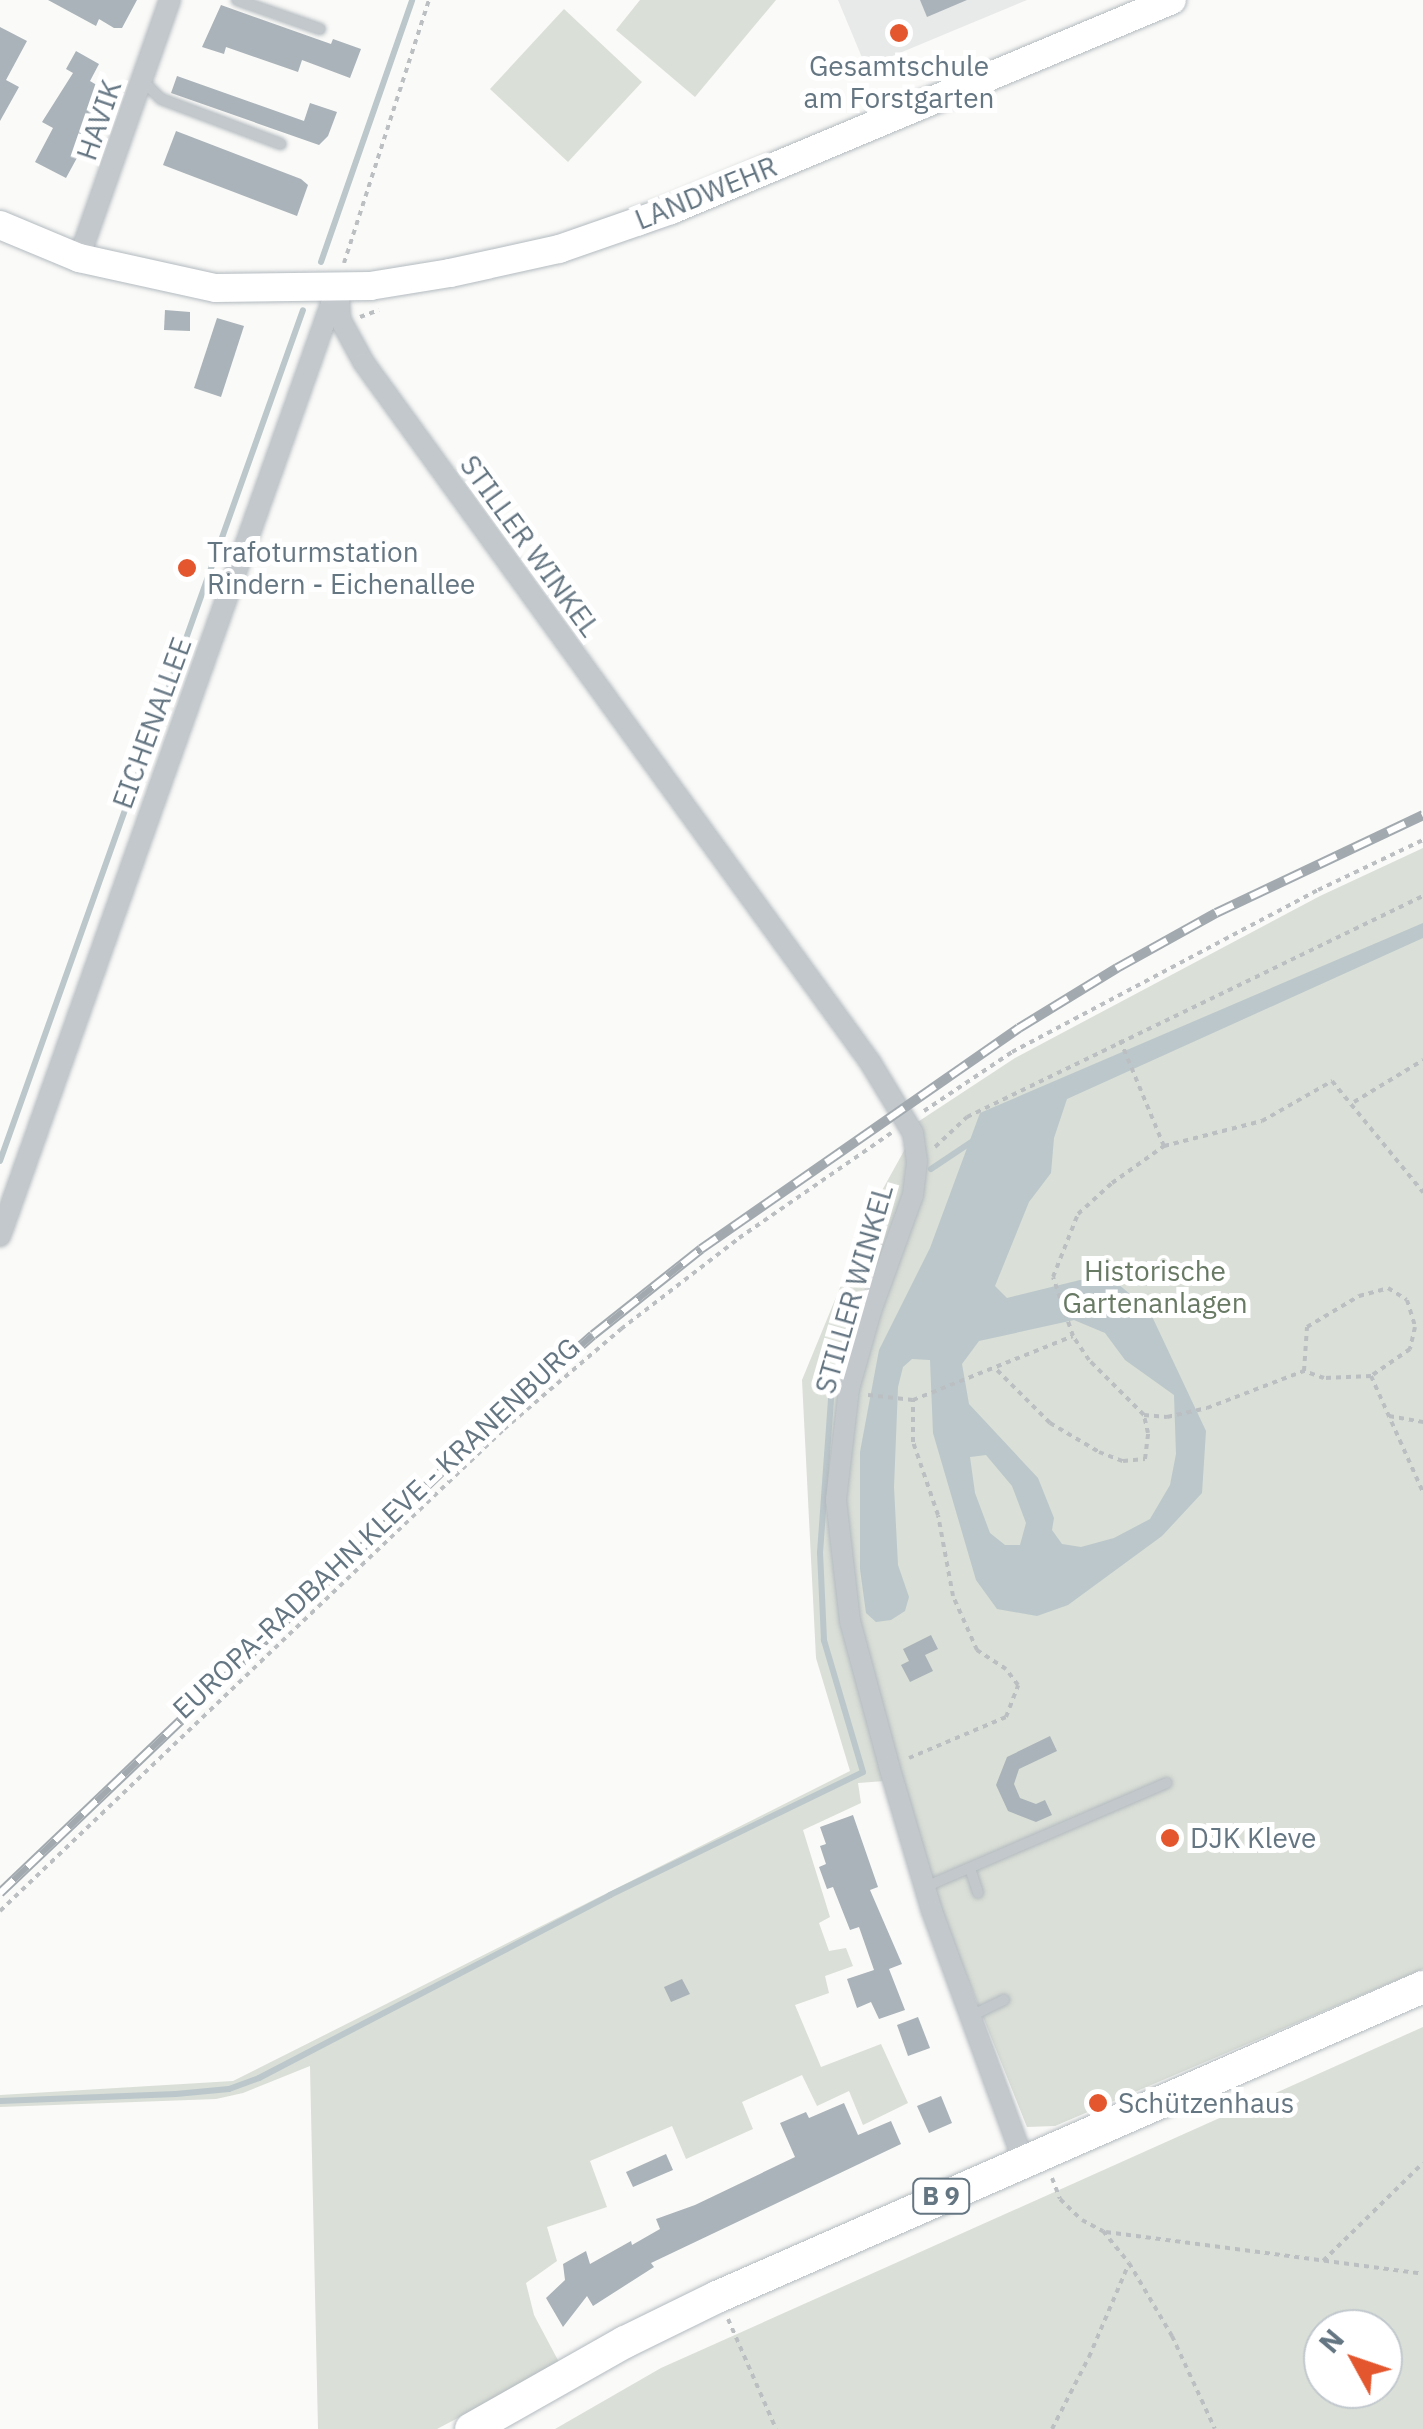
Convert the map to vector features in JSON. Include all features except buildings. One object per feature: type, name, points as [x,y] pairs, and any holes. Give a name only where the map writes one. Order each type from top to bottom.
[{"type":"main road","name":"LANDWEHR","points":[[0,224],[79,258],[216,288],[340,278],[383,285],[450,273],[578,243],[671,210],[1172,0]]},
{"type":"main road","name":"B 9","points":[[472,2429],[625,2342],[717,2297],[1036,2166],[1423,1987]]},
{"type":"street","name":"HAVIK","points":[[79,258],[170,0]]},
{"type":"street","name":"STILLER WINKEL","points":[[340,278],[340,319],[364,363],[870,1062],[908,1121],[917,1162],[914,1194],[871,1311],[849,1389],[836,1500],[850,1620],[924,1888],[970,2016],[1036,2166]]},
{"type":"street","name":"EICHENALLEE","points":[[0,1236],[340,278]]},
{"type":"lane","points":[[237,0],[320,29]]},
{"type":"lane","points":[[142,80],[160,99],[280,144]]},
{"type":"lane","points":[[924,1888],[1167,1782]]},
{"type":"lane","points":[[970,1868],[978,1892]]},
{"type":"lane","points":[[970,2016],[1004,2000]]},
{"type":"path","points":[[340,278],[429,0]]},
{"type":"path","points":[[340,278],[361,266]]},
{"type":"path","name":"EUROPA-RADBAHN KLEVE - KRANENBURG","points":[[0,1912],[504,1429],[621,1329],[738,1238],[1012,1052],[1318,890],[1423,840]]},
{"type":"path","points":[[934,1148],[967,1117],[1119,1039],[1423,896]]},
{"type":"path","points":[[1119,1039],[1164,1146]]},
{"type":"path","points":[[1353,1102],[1423,1060]]},
{"type":"path","points":[[997,1370],[1050,1423],[1123,1461],[1145,1459],[1148,1434],[1144,1416],[1089,1360],[1073,1336],[1054,1277],[1078,1214],[1112,1183],[1164,1146],[1262,1120],[1332,1080],[1423,1192]]},
{"type":"path","points":[[1144,1416],[1167,1417],[1207,1408],[1304,1371],[1324,1378],[1371,1376],[1410,1349],[1416,1327],[1407,1300],[1388,1288],[1359,1296],[1307,1327],[1304,1371]]},
{"type":"path","points":[[1416,1327],[1423,1325]]},
{"type":"path","points":[[863,1395],[902,1402],[914,1400],[997,1370],[1073,1336]]},
{"type":"path","points":[[1371,1376],[1423,1492]]},
{"type":"path","points":[[889,1766],[1006,1717],[1018,1685],[1006,1669],[976,1650],[953,1596],[938,1515],[912,1442],[914,1400]]},
{"type":"path","points":[[1390,1416],[1423,1422]]},
{"type":"path","points":[[1323,2260],[1423,2163]]},
{"type":"path","points":[[1036,2166],[1060,2199],[1082,2220],[1103,2231],[1423,2274]]},
{"type":"path","points":[[1103,2231],[1128,2263],[1172,2336],[1215,2429]]},
{"type":"path","points":[[1052,2429],[1089,2358],[1128,2263]]},
{"type":"path","points":[[717,2297],[776,2429]]},
{"type":"shaded area","name":"Gesamtschule am Forstgarten","points":[[838,0],[1027,0],[866,67]]},
{"type":"shaded area","points":[[1423,923],[1423,938],[1067,1099],[1054,1138],[1051,1173],[1029,1202],[995,1286],[1007,1298],[1080,1280],[1118,1284],[1149,1310],[1206,1431],[1202,1493],[1162,1536],[1068,1605],[1037,1616],[997,1609],[976,1580],[933,1433],[930,1360],[912,1359],[903,1367],[898,1387],[894,1487],[898,1565],[909,1597],[905,1611],[891,1620],[876,1622],[866,1613],[860,1569],[860,1452],[879,1350],[930,1248],[980,1113]],"holes":[[[1074,1320],[1105,1333],[1125,1360],[1174,1395],[1176,1454],[1170,1485],[1150,1519],[1114,1538],[1081,1547],[1062,1544],[1052,1530],[1054,1518],[1038,1478],[969,1404],[962,1364],[979,1341]],[[986,1455],[1012,1486],[1026,1523],[1020,1545],[1005,1545],[990,1533],[975,1493],[970,1457]]]},
{"type":"green space","points":[[640,0],[776,0],[695,97],[616,30]]},
{"type":"green space","points":[[564,9],[642,82],[568,162],[490,89]]},
{"type":"green space","name":"Historische Gartenanlagen","points":[[1423,848],[1423,1969],[1055,2126],[1027,2127],[935,1897],[898,1780],[858,1783],[861,1803],[803,1830],[830,1917],[819,1923],[829,1951],[846,1948],[853,1966],[825,1976],[829,1993],[795,2005],[821,2067],[881,2044],[908,2103],[863,2125],[849,2091],[817,2106],[802,2075],[742,2102],[753,2129],[686,2159],[672,2126],[590,2161],[607,2207],[547,2227],[557,2261],[526,2283],[534,2315],[560,2364],[437,2429],[318,2429],[310,2066],[243,2093],[216,2099],[0,2107],[0,2095],[233,2081],[850,1771],[816,1658],[802,1380],[874,1205],[905,1149],[907,1129],[1015,1058],[1320,896]]},
{"type":"green space","points":[[1423,2027],[1423,2429],[555,2429],[661,2368]]},
{"type":"waterway","points":[[321,262],[412,0]]},
{"type":"waterway","points":[[0,1161],[303,310]]},
{"type":"waterway","points":[[931,1169],[979,1137]]},
{"type":"waterway","points":[[0,2101],[176,2094],[229,2089],[259,2078],[610,1895],[863,1772],[824,1640],[820,1553],[832,1385],[861,1316]]},
{"type":"railway","points":[[0,1893],[481,1434],[593,1335],[701,1249],[1019,1028],[1117,968],[1216,913],[1423,815]]},
{"type":"place","name":"Gesamtschule am Forstgarten","points":[[899,33]]},
{"type":"place","name":"Trafoturmstation Rindern - Eichenallee","points":[[187,568]]},
{"type":"place","name":"DJK Kleve","points":[[1170,1838]]},
{"type":"place","name":"Schützenhaus","points":[[1098,2103]]}]
